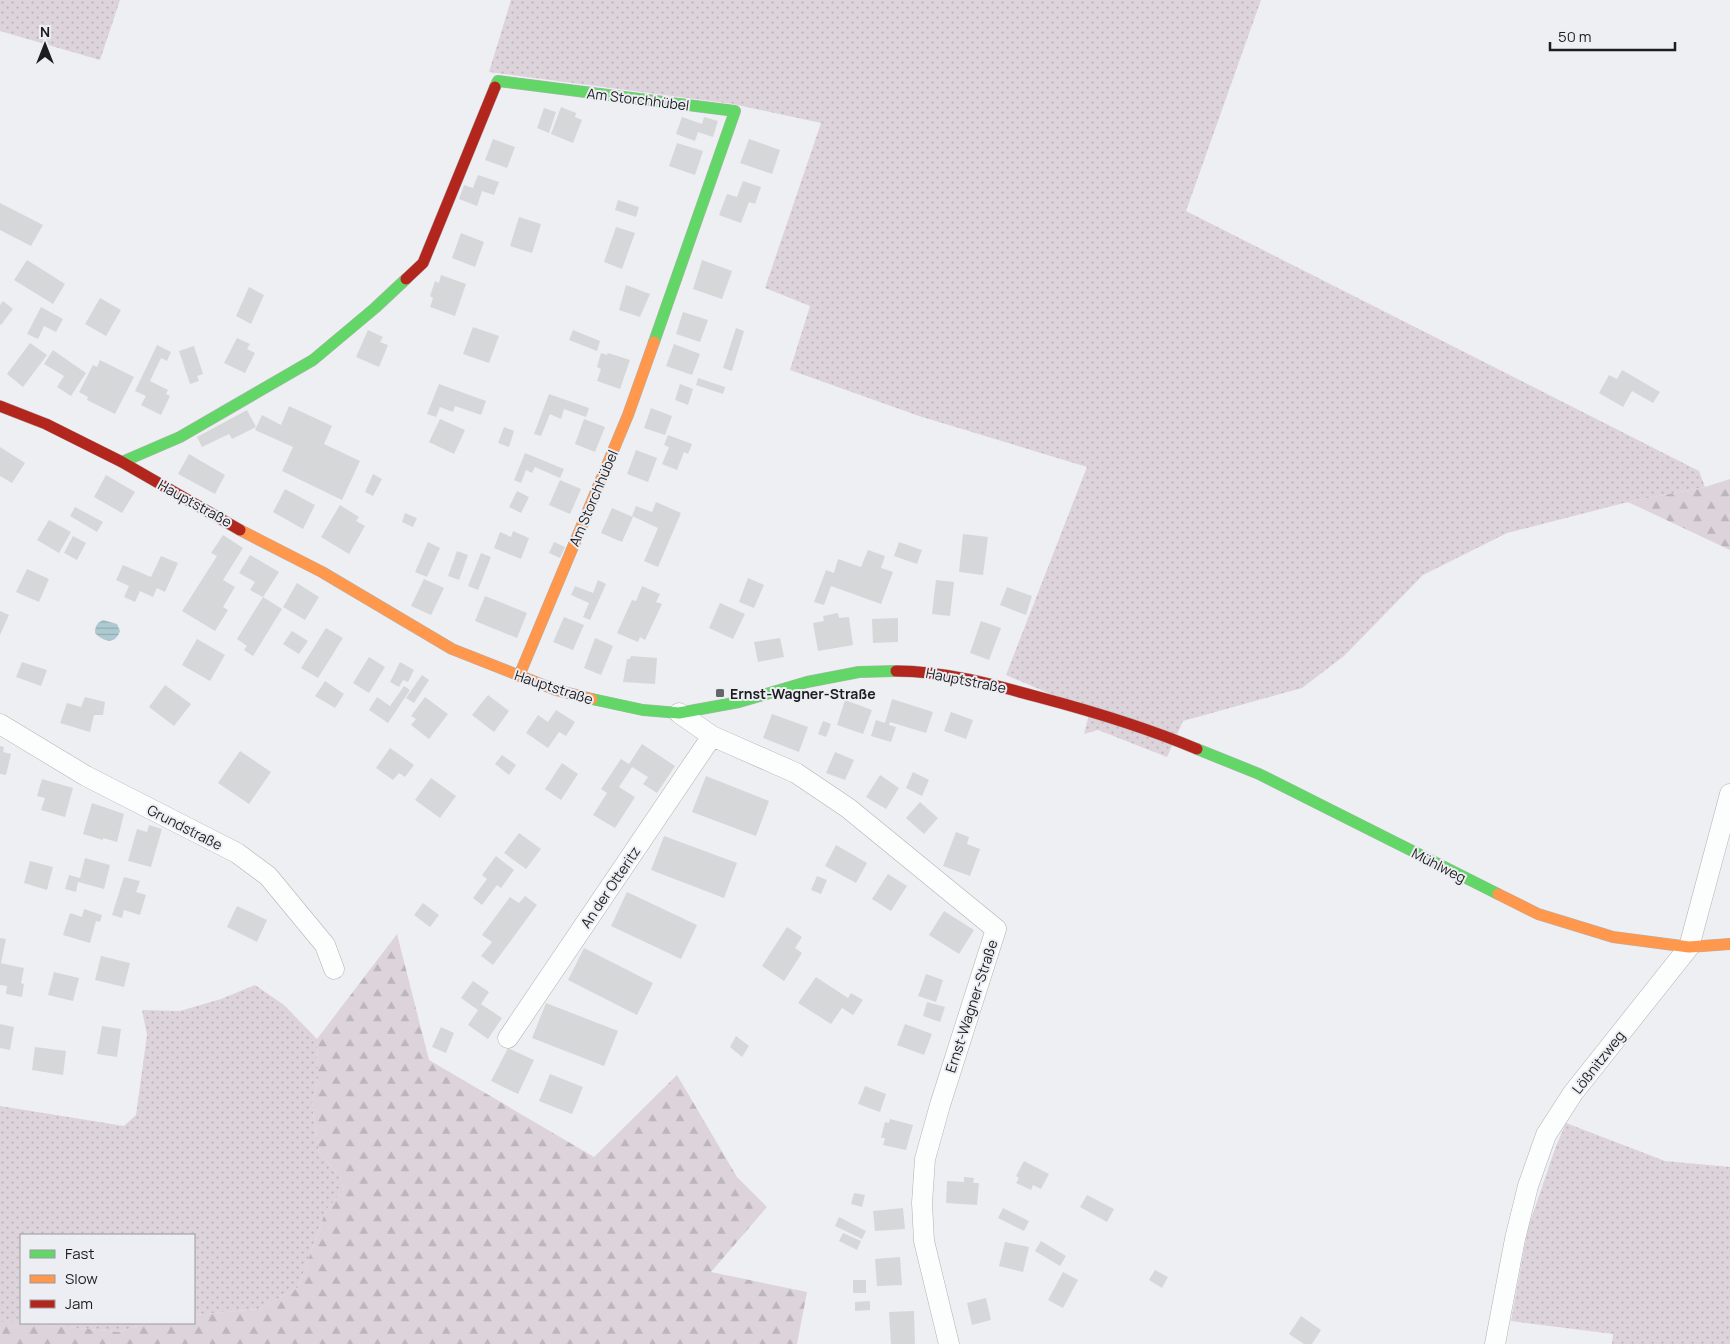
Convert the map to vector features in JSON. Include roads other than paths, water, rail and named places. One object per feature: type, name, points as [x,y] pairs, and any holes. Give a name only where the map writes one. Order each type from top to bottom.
[{"type":"street","name":"Am Storchhübel","points":[[122,462],[180,437],[313,360],[375,308],[423,263],[498,80],[735,111],[628,415],[519,676]]},
{"type":"street","name":"Hauptstraße","points":[[0,406],[46,424],[122,462],[322,572],[452,649],[556,690],[643,710],[679,713],[739,702],[807,682],[860,672],[918,671],[993,684],[1090,711],[1161,734]]},
{"type":"street","name":"Ernst-Wagner-Straße","points":[[679,713],[712,736],[796,774],[848,808],[996,929],[925,1159],[922,1203],[924,1241],[949,1344]]},
{"type":"street","name":"Grundstraße","points":[[0,724],[86,776],[237,853],[268,876],[325,945],[334,969]]},
{"type":"street","name":"Mühlweg","points":[[1161,734],[1259,774],[1538,914],[1613,936],[1689,946],[1730,944]]},
{"type":"street","name":"An der Otteritz","points":[[508,1038],[712,736]]},
{"type":"street","name":"Lößnitzweg","points":[[1495,1344],[1515,1239],[1528,1186],[1546,1134],[1573,1093],[1689,946],[1730,794]]},
{"type":"water","points":[[103,620],[117,624],[120,631],[112,640],[106,640],[95,633],[95,628]]},
{"type":"place","name":"Ernst-Wagner-Straße","points":[[720,693]]}]
